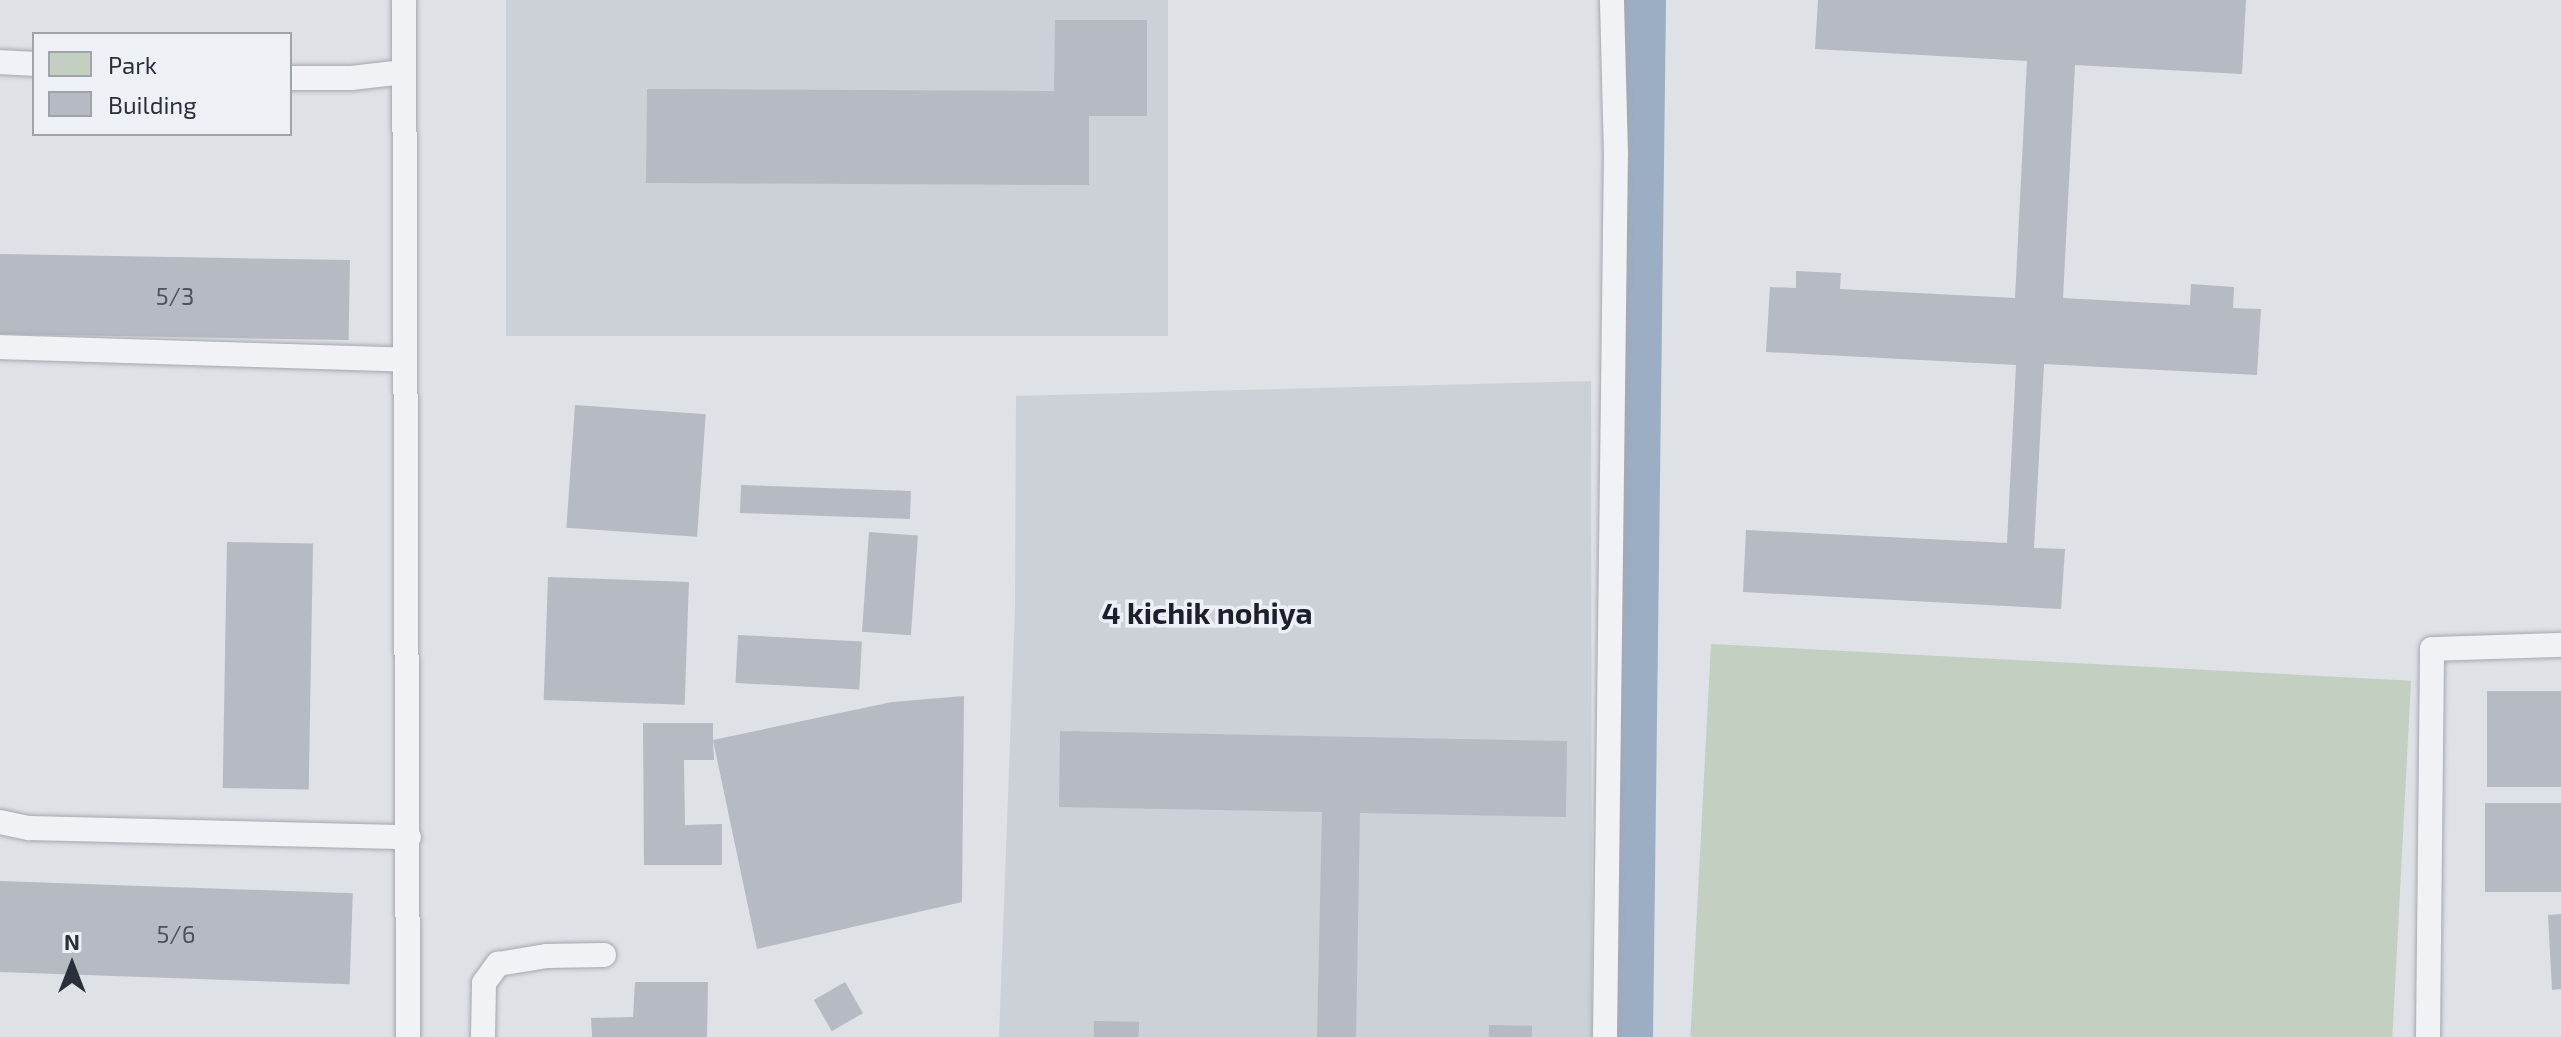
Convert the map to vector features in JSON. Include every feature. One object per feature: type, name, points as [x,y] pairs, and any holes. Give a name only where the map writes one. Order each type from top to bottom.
[{"type":"lane","points":[[404,0],[408,1037]]},
{"type":"lane","points":[[1605,1037],[1616,155],[1612,0]]},
{"type":"lane","points":[[0,62],[32,64]]},
{"type":"lane","points":[[292,78],[351,78],[404,72]]},
{"type":"lane","points":[[0,347],[405,360]]},
{"type":"lane","points":[[2428,1037],[2432,649],[2561,645]]},
{"type":"lane","points":[[0,822],[29,828],[409,837]]},
{"type":"lane","points":[[483,1037],[484,983],[498,964],[547,956],[604,955]]},
{"type":"shaded area","points":[[506,0],[1168,0],[1168,336],[506,336]]},
{"type":"shaded area","points":[[1591,381],[1592,1037],[999,1037],[1015,609],[1016,396]]},
{"type":"green space","points":[[1711,644],[2411,681],[2392,1037],[1690,1036]]},
{"type":"building","points":[[1818,0],[2246,0],[2242,74],[2075,65],[2063,298],[2190,305],[2191,284],[2234,287],[2233,308],[2261,309],[2257,375],[2044,364],[2034,548],[2065,549],[2061,609],[1743,592],[1746,530],[2007,543],[2016,365],[1766,352],[1770,287],[1796,288],[1796,271],[1841,273],[1840,289],[2015,298],[2027,61],[1815,49]]},
{"type":"building","points":[[1055,20],[1147,20],[1147,116],[1089,116],[1089,185],[646,183],[647,89],[1054,91]]},
{"type":"building","points":[[0,254],[350,260],[349,340],[0,334]]},
{"type":"building","points":[[575,405],[706,414],[697,537],[566,528]]},
{"type":"building","points":[[741,485],[911,491],[910,519],[740,513]]},
{"type":"building","points":[[869,532],[918,535],[911,635],[862,632]]},
{"type":"building","points":[[227,542],[313,544],[309,789],[223,788]]},
{"type":"building","points":[[548,577],[689,582],[685,705],[544,700]]},
{"type":"building","points":[[738,635],[862,641],[859,689],[735,683]]},
{"type":"building","points":[[2487,691],[2561,691],[2561,787],[2487,787]]},
{"type":"building","points":[[964,696],[962,902],[757,949],[713,740],[892,702]]},
{"type":"building","points":[[643,723],[713,723],[714,760],[684,760],[685,825],[722,824],[722,865],[644,865]]},
{"type":"building","points":[[1060,731],[1567,741],[1566,817],[1360,813],[1356,1037],[1317,1037],[1322,812],[1059,807]]},
{"type":"building","points":[[2485,803],[2561,803],[2561,892],[2485,892]]},
{"type":"building","points":[[0,881],[353,893],[350,984],[0,972]]},
{"type":"building","points":[[2561,914],[2561,989],[2552,990],[2548,915]]},
{"type":"building","points":[[635,982],[708,982],[707,1037],[592,1037],[591,1018],[633,1017]]},
{"type":"building","points":[[845,982],[863,1013],[832,1031],[814,1000]]},
{"type":"building","points":[[1094,1021],[1139,1022],[1139,1037],[1094,1037]]},
{"type":"building","points":[[1489,1025],[1532,1026],[1532,1037],[1489,1037]]},
{"type":"waterway","points":[[1631,1037],[1644,0]]},
{"type":"district","name":"4 kichik nohiya","points":[[1207,612]]}]
